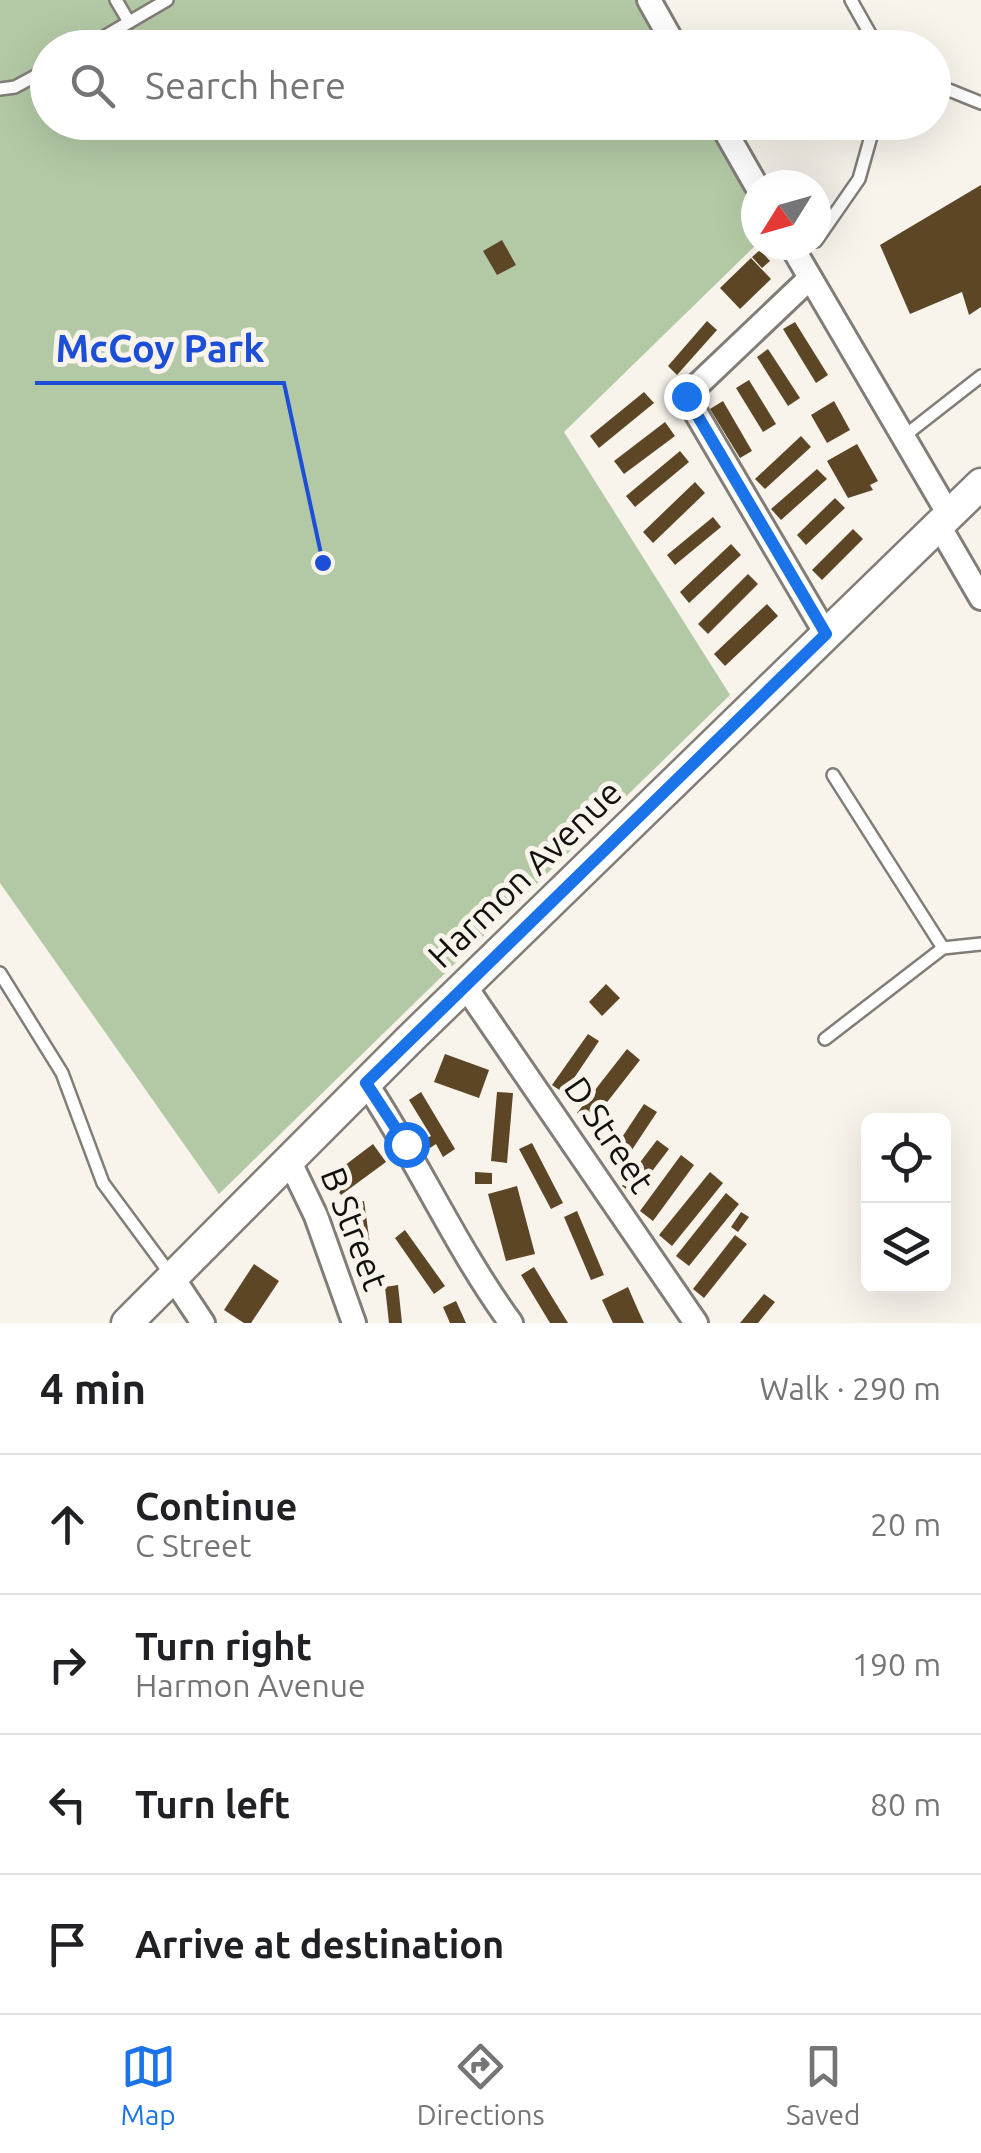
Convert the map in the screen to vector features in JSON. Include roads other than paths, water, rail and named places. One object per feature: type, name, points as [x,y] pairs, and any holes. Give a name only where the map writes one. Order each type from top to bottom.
[{"type":"main road","name":"Harmon Avenue","points":[[126,1323],[366,1083],[981,484]]},
{"type":"street","points":[[649,0],[666,30]]},
{"type":"street","points":[[730,140],[747,170]]},
{"type":"street","points":[[801,260],[686,396],[826,634]]},
{"type":"street","points":[[809,260],[903,437],[981,598]]},
{"type":"street","name":"D Street","points":[[465,986],[696,1323]]},
{"type":"street","points":[[366,1083],[406,1144],[488,1290],[512,1323]]},
{"type":"street","name":"B Street","points":[[289,1160],[316,1216],[354,1323]]},
{"type":"street","points":[[171,1276],[203,1323]]},
{"type":"lane","points":[[116,0],[129,22]]},
{"type":"lane","points":[[115,30],[168,0]]},
{"type":"lane","points":[[851,0],[868,30]]},
{"type":"lane","points":[[0,89],[16,88],[30,80]]},
{"type":"lane","points":[[951,91],[981,103]]},
{"type":"lane","points":[[831,219],[859,180],[870,140]]},
{"type":"lane","points":[[903,437],[981,376]]},
{"type":"lane","points":[[834,776],[943,948]]},
{"type":"lane","points":[[825,1039],[943,948],[981,944]]},
{"type":"lane","points":[[0,973],[62,1073],[103,1182],[171,1276]]},
{"type":"place","name":"McCoy Park","points":[[323,563]]}]
